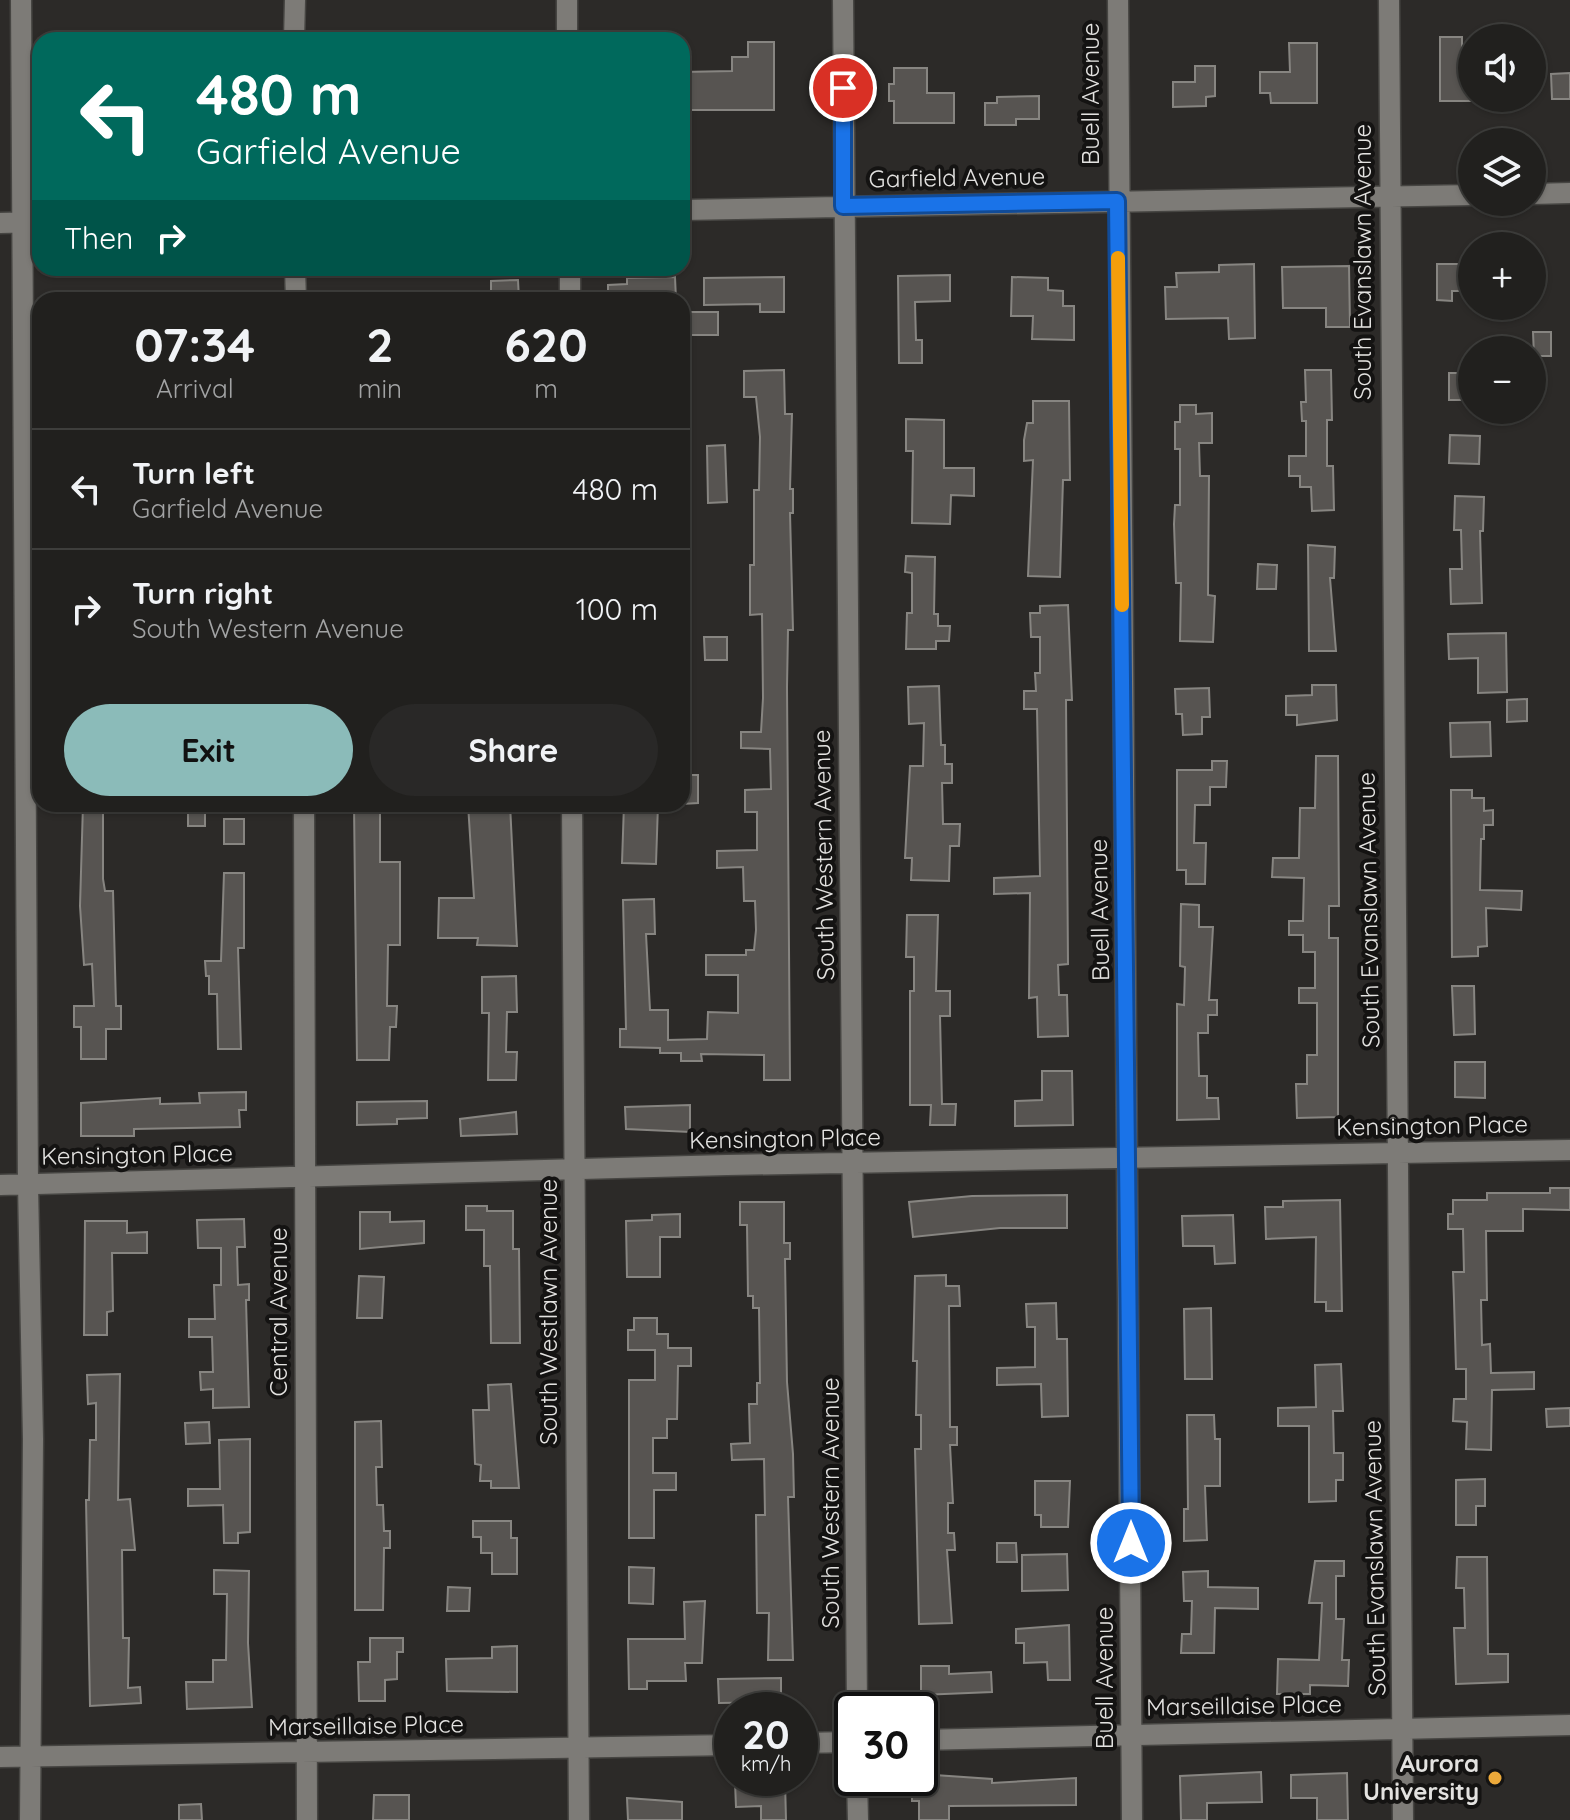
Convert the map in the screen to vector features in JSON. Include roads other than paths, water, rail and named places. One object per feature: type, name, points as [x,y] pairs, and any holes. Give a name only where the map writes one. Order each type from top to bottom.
[{"type":"street","points":[[21,0],[31,222],[28,1184],[33,1439],[30,1820]]},
{"type":"street","points":[[294,32],[295,0]]},
{"type":"street","points":[[567,0],[567,32]]},
{"type":"street","name":"South Western Avenue","points":[[843,0],[857,1692]]},
{"type":"street","name":"Buell Avenue","points":[[1118,0],[1117,201],[1129,1159],[1132,1820]]},
{"type":"street","name":"South Evanslawn Avenue","points":[[1389,0],[1388,196],[1403,1820]]},
{"type":"street","points":[[1546,194],[1570,193]]},
{"type":"street","name":"Garfield Avenue","points":[[690,210],[1458,195]]},
{"type":"street","points":[[0,223],[31,222]]},
{"type":"street","name":"Central Avenue","points":[[304,812],[307,1820]]},
{"type":"street","name":"South Westlawn Avenue","points":[[572,812],[579,1820]]},
{"type":"street","name":"Kensington Place","points":[[0,1185],[1570,1150]]},
{"type":"street","name":"Marseillaise Place","points":[[938,1740],[1570,1725]]},
{"type":"street","name":"Marseillaise Place","points":[[0,1757],[714,1745]]},
{"type":"street","points":[[857,1796],[858,1820]]},
{"type":"place","name":"Aurora University","points":[[1495,1778]]}]
